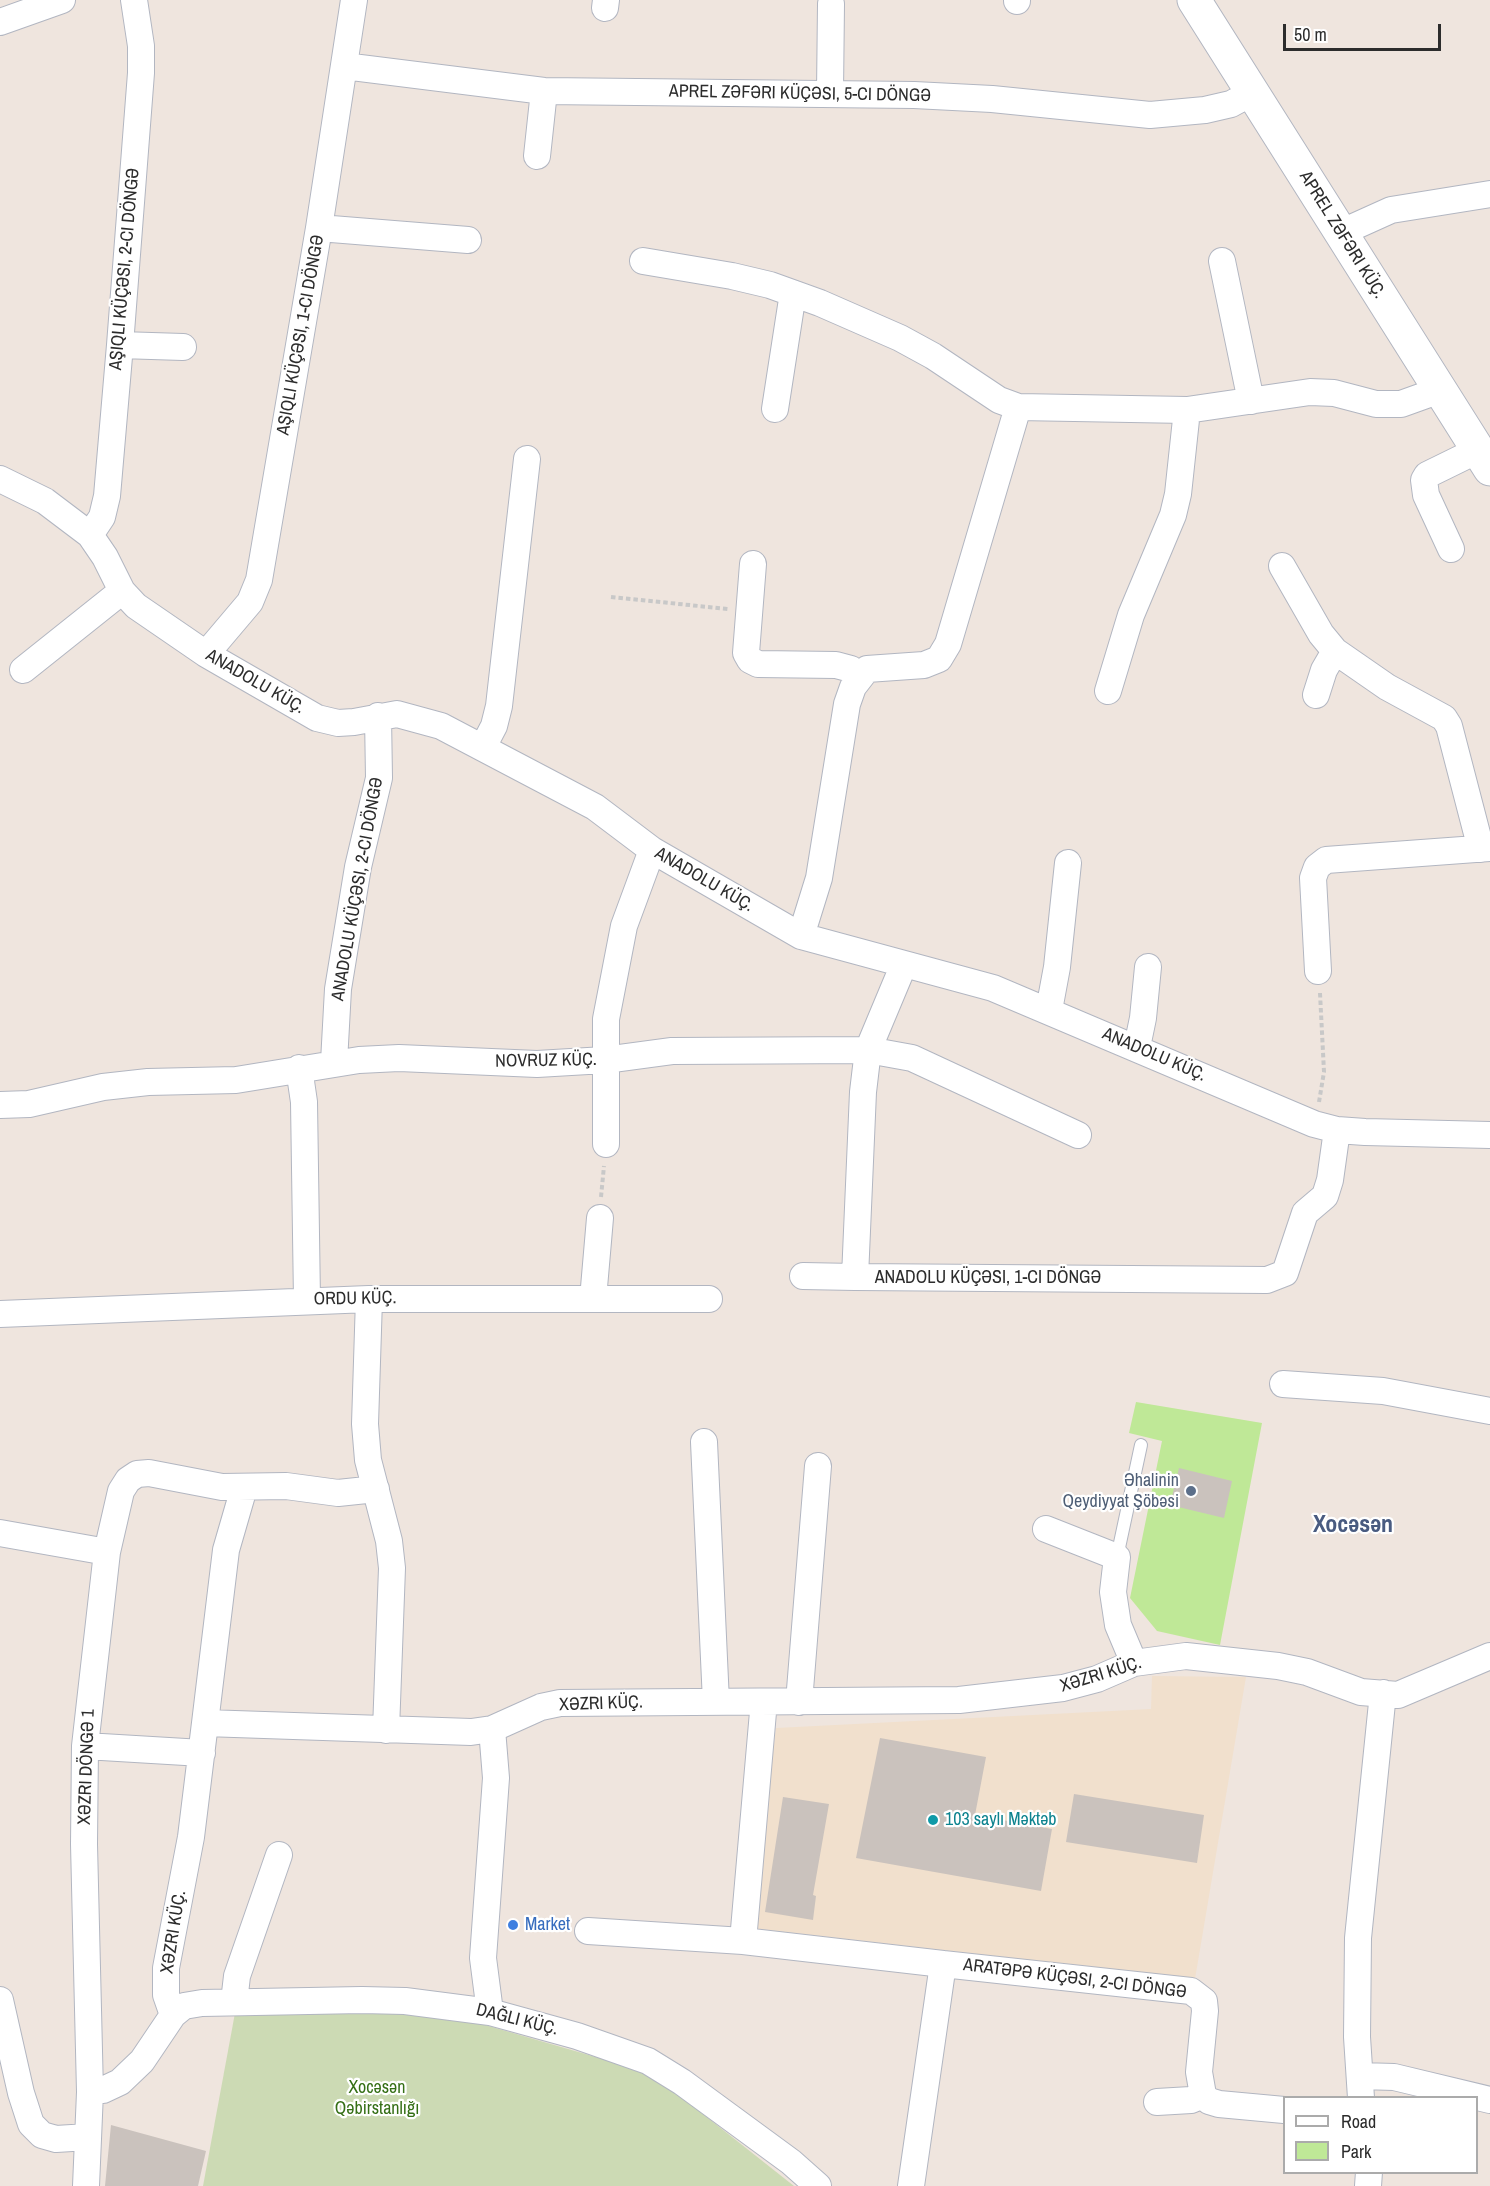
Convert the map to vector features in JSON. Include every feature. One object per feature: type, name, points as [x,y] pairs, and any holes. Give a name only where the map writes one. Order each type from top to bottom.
[{"type":"street","points":[[0,22],[62,0]]},
{"type":"street","points":[[90,535],[102,517],[107,496],[120,345],[141,73],[141,46],[134,0]]},
{"type":"street","points":[[206,654],[250,602],[259,580],[319,228],[354,0]]},
{"type":"street","name":"APREL ZƏFƏRI KÜÇ.","points":[[1194,0],[1484,459]]},
{"type":"street","points":[[831,4],[831,92]]},
{"type":"street","name":"APREL ZƏFƏRI KÜÇƏSI, 5-CI DÖNGƏ","points":[[344,66],[544,91],[831,92],[992,99],[1150,115],[1205,110],[1231,104],[1253,92]]},
{"type":"street","points":[[537,156],[544,91]]},
{"type":"street","points":[[1340,233],[1391,210],[1490,194]]},
{"type":"street","points":[[319,228],[468,240]]},
{"type":"street","points":[[643,261],[732,276],[793,293],[900,338],[933,356],[999,400],[1018,407],[1186,410],[1310,392],[1334,393],[1376,404],[1401,404],[1440,390]]},
{"type":"street","points":[[1222,261],[1251,401]]},
{"type":"street","points":[[775,409],[793,293]]},
{"type":"street","points":[[120,345],[183,347]]},
{"type":"street","points":[[801,936],[819,878],[847,704],[859,676],[876,667],[924,665],[939,659],[948,644],[1018,407]]},
{"type":"street","points":[[1108,691],[1131,615],[1173,515],[1179,494],[1186,410]]},
{"type":"street","points":[[483,747],[494,726],[499,706],[527,459]]},
{"type":"street","points":[[1451,549],[1426,495],[1424,480],[1427,475],[1484,459]]},
{"type":"street","name":"ANADOLU KÜÇ.","points":[[0,479],[45,501],[90,535],[105,557],[122,591],[135,606],[206,654],[317,718],[338,723],[397,714],[423,719],[483,747],[595,807],[652,850],[801,936],[962,978],[1049,1010],[1326,1127],[1490,1135]]},
{"type":"street","points":[[753,564],[746,653],[750,660],[758,664],[836,665],[851,669],[859,676]]},
{"type":"street","points":[[1282,566],[1321,634],[1335,651],[1387,687],[1444,718],[1449,726],[1485,848],[1326,860],[1317,867],[1313,878],[1318,971]]},
{"type":"street","points":[[23,670],[122,591]]},
{"type":"street","points":[[1316,695],[1324,669],[1335,651]]},
{"type":"street","name":"ANADOLU KÜÇƏSI, 2-CI DÖNGƏ","points":[[334,1062],[338,989],[358,867],[379,778],[378,716]]},
{"type":"street","points":[[606,1144],[606,1019],[622,934],[652,850]]},
{"type":"street","points":[[1049,1010],[1057,967],[1068,863]]},
{"type":"street","name":"ANADOLU KÜÇƏSI, 1-CI DÖNGƏ","points":[[904,964],[868,1050],[863,1092],[855,1277],[1267,1280],[1285,1273],[1305,1213],[1324,1196],[1330,1180],[1326,1127]]},
{"type":"street","points":[[1137,1047],[1143,1018],[1148,967]]},
{"type":"street","name":"NOVRUZ KÜÇ.","points":[[0,1105],[29,1104],[103,1087],[148,1082],[236,1080],[334,1062],[399,1059],[537,1064],[605,1060],[672,1051],[868,1050],[912,1058],[1078,1135]]},
{"type":"street","points":[[299,1068],[304,1102],[307,1300]]},
{"type":"street","points":[[593,1299],[600,1218]]},
{"type":"street","points":[[804,1276],[855,1277]]},
{"type":"street","points":[[369,1299],[365,1424],[368,1460],[389,1541],[392,1568],[386,1730]]},
{"type":"street","name":"ORDU KÜÇ.","points":[[0,1314],[307,1300],[709,1299]]},
{"type":"street","points":[[1283,1384],[1383,1391],[1490,1411]]},
{"type":"street","points":[[704,1442],[716,1702]]},
{"type":"street","points":[[799,1702],[818,1466]]},
{"type":"street","name":"XƏZRI DÖNGƏ 1","points":[[90,2092],[84,1844],[85,1746],[106,1552],[121,1491],[128,1480],[136,1474],[149,1473],[222,1487],[244,1488]]},
{"type":"street","points":[[206,1723],[226,1550],[244,1488],[286,1486],[338,1492],[376,1490]]},
{"type":"street","points":[[1046,1529],[1117,1557],[1113,1592],[1118,1625],[1134,1663]]},
{"type":"street","points":[[0,1533],[106,1552]]},
{"type":"street","name":"XƏZRI KÜÇ.","points":[[172,2015],[166,1995],[166,1968],[191,1837],[206,1723],[471,1731],[492,1729],[542,1707],[560,1702],[959,1700],[1019,1695],[1085,1682],[1134,1663],[1186,1656],[1278,1666],[1307,1672],[1360,1692],[1383,1692],[1398,1695],[1419,1689],[1490,1656]]},
{"type":"street","points":[[1383,1692],[1358,1938],[1357,2026],[1360,2087],[1394,2077],[1473,2096]]},
{"type":"street","points":[[743,1941],[763,1712]]},
{"type":"street","points":[[490,2012],[483,1958],[496,1778],[492,1729]]},
{"type":"street","points":[[85,1746],[202,1753]]},
{"type":"street","points":[[234,2002],[237,1976],[279,1855]]},
{"type":"street","name":"ARATƏPƏ KÜÇƏSI, 2-CI DÖNGƏ","points":[[588,1931],[743,1941],[1082,1977],[1191,1991],[1198,1994],[1204,2001],[1199,2072],[1203,2095]]},
{"type":"street","name":"ARATƏPƏ KÜÇƏSI, 2-CI DÖNGƏ","points":[[912,2186],[943,1964]]},
{"type":"street","points":[[0,2000],[21,2092],[31,2124],[42,2135],[56,2139],[88,2137]]},
{"type":"street","points":[[86,2186],[90,2092],[103,2090],[120,2082],[142,2061],[172,2015],[184,2006],[234,2002],[405,2001],[490,2012],[577,2036],[648,2061],[682,2082],[791,2162],[818,2186]]},
{"type":"street","points":[[1157,2102],[1185,2101],[1203,2095],[1219,2104],[1283,2110]]},
{"type":"lane","points":[[1117,1557],[1141,1445]]},
{"type":"path","points":[[610,597],[750,611]]},
{"type":"path","points":[[1318,971],[1326,1127]]},
{"type":"path","points":[[600,1218],[606,1144]]},
{"type":"shaded area","points":[[1152,1676],[1246,1677],[1195,1979],[751,1928],[776,1728],[1151,1709]]},
{"type":"green space","points":[[1136,1402],[1262,1423],[1220,1645],[1157,1631],[1130,1598],[1162,1441],[1129,1433]]},
{"type":"green space","name":"Xocəsən Qəbirstanlığı","points":[[374,2010],[461,2018],[651,2073],[794,2186],[203,2186],[235,2013]]},
{"type":"building","points":[[1179,1468],[1232,1481],[1224,1518],[1170,1505]]},
{"type":"building","name":"103 saylı Məktəb","points":[[880,1738],[986,1757],[975,1815],[1052,1829],[1041,1891],[856,1858]]},
{"type":"building","points":[[1074,1794],[1204,1815],[1197,1863],[1066,1842]]},
{"type":"building","points":[[783,1797],[829,1804],[813,1895],[816,1896],[813,1920],[765,1912]]},
{"type":"building","points":[[111,2125],[206,2151],[198,2186],[105,2186]]},
{"type":"place","name":"Əhalinin Qeydiyyat Şöbəsi","points":[[1191,1491]]},
{"type":"place","name":"103 saylı Məktəb","points":[[933,1820]]},
{"type":"place","name":"Market","points":[[513,1925]]},
{"type":"district","name":"Xocəsən","points":[[1353,1526]]}]
